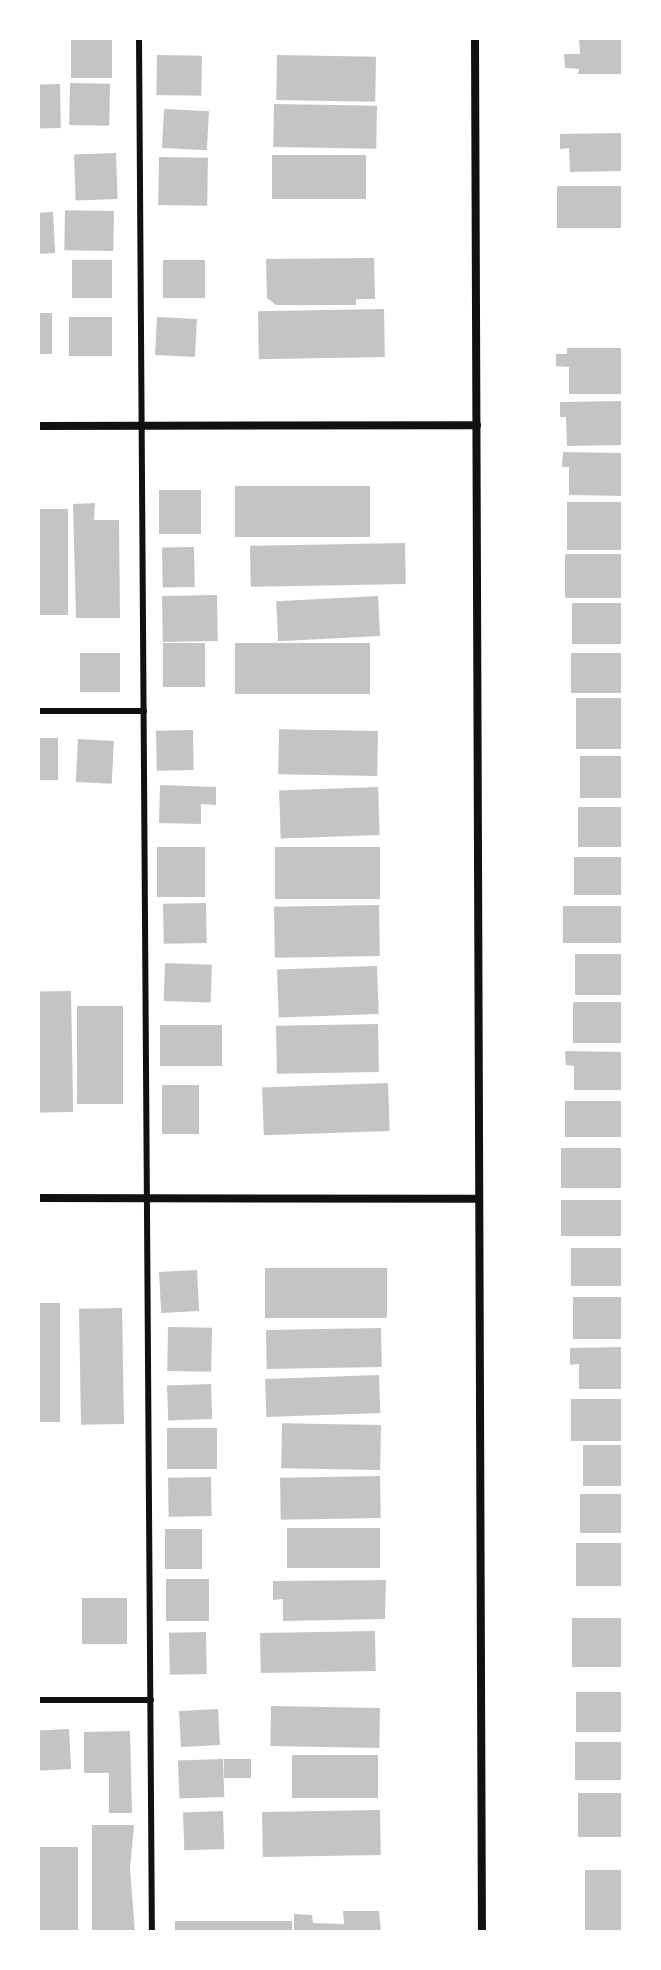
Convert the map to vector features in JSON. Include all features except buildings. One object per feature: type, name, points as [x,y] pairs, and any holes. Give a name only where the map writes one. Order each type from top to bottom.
[{"type":"street","points":[[475,38],[482,1932]]},
{"type":"street","points":[[38,426],[477,425]]},
{"type":"street","points":[[38,1198],[479,1199]]},
{"type":"lane","points":[[139,38],[152,1932]]},
{"type":"lane","points":[[38,711],[144,711]]},
{"type":"lane","points":[[38,1700],[151,1700]]}]
